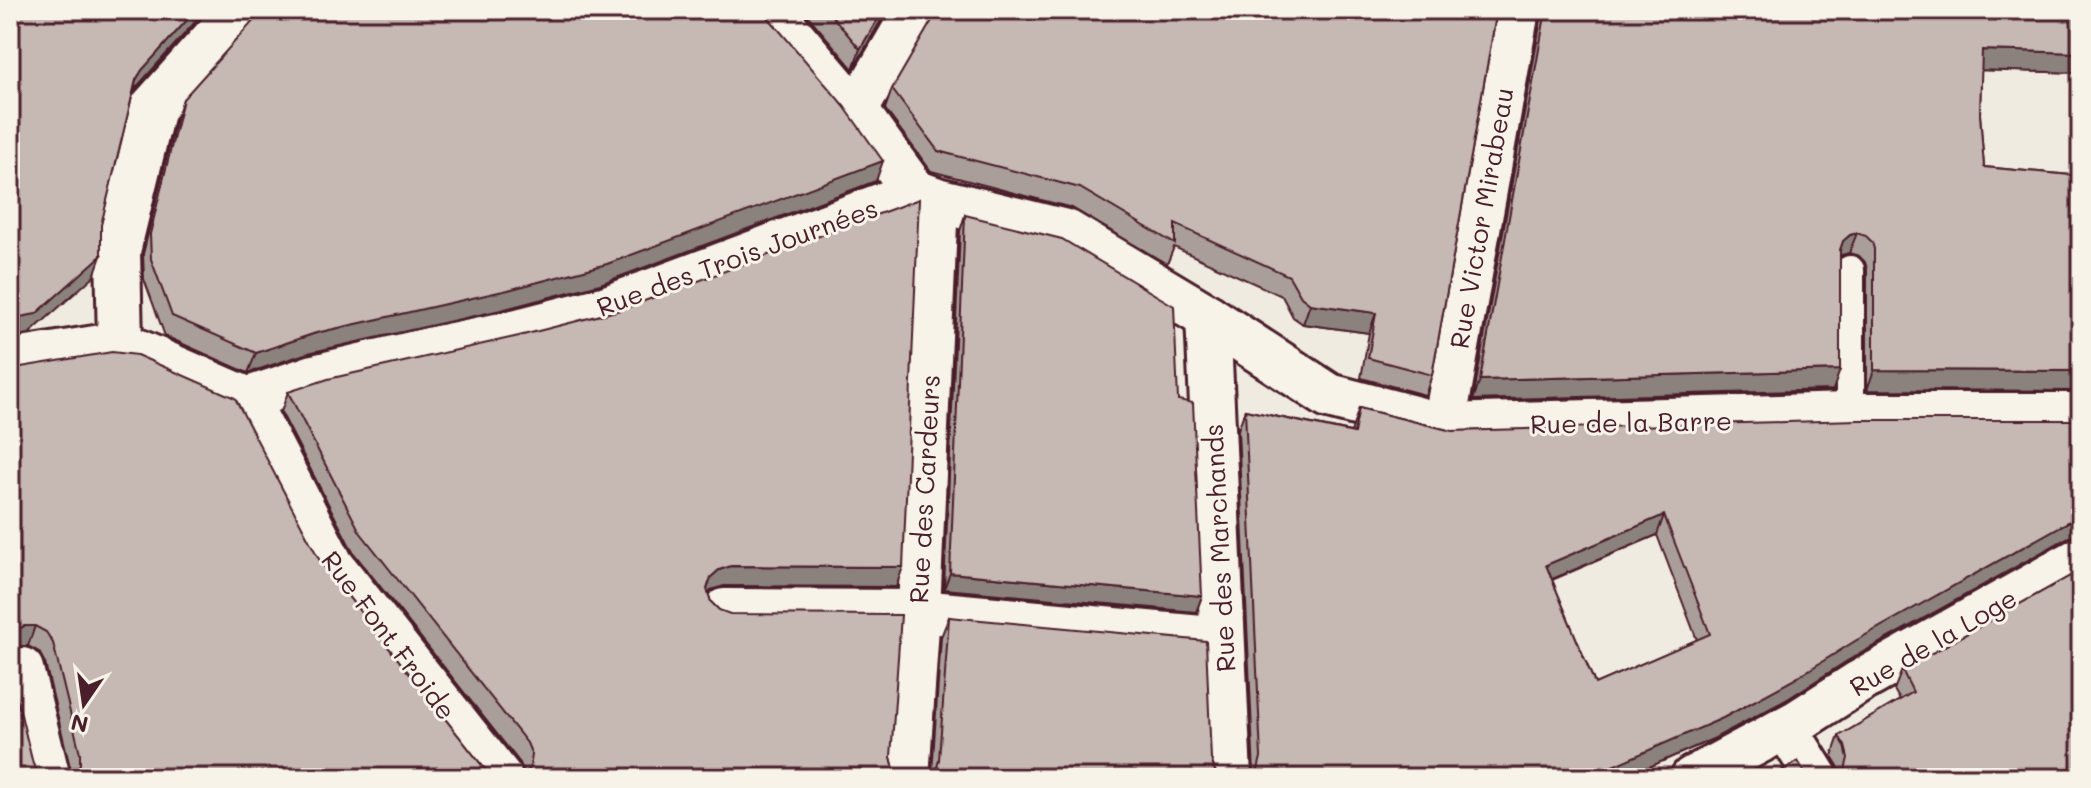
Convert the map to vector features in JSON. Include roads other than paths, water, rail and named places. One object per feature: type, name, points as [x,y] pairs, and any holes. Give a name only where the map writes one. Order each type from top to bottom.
[{"type":"street","points":[[120,344],[118,251],[153,107],[240,10]]},
{"type":"street","points":[[770,10],[926,196],[1066,232],[1208,317]]},
{"type":"street","points":[[856,111],[915,10]]},
{"type":"street","name":"Rue Victor Mirabeau","points":[[1444,426],[1518,10]]},
{"type":"street","name":"Rue des Trois Journées","points":[[246,399],[314,376],[607,307],[926,196]]},
{"type":"street","name":"Rue des Cardeurs","points":[[908,778],[919,611],[926,196]]},
{"type":"street","name":"Rue de la Barre","points":[[1208,317],[1329,396],[1444,426],[1850,415],[2081,415]]},
{"type":"street","name":"Rue des Marchands","points":[[1208,317],[1229,778]]},
{"type":"street","points":[[10,362],[120,344],[246,399]]},
{"type":"street","name":"Rue Font Froide","points":[[246,399],[332,566],[500,778]]},
{"type":"street","name":"Rue de la Loge","points":[[1692,778],[1786,728],[1859,682],[2081,558]]},
{"type":"street","points":[[724,610],[919,611],[1223,639]]},
{"type":"street","points":[[22,669],[49,778]]},
{"type":"street","points":[[1786,728],[1817,778]]},
{"type":"lane","points":[[1850,270],[1850,415]]}]
